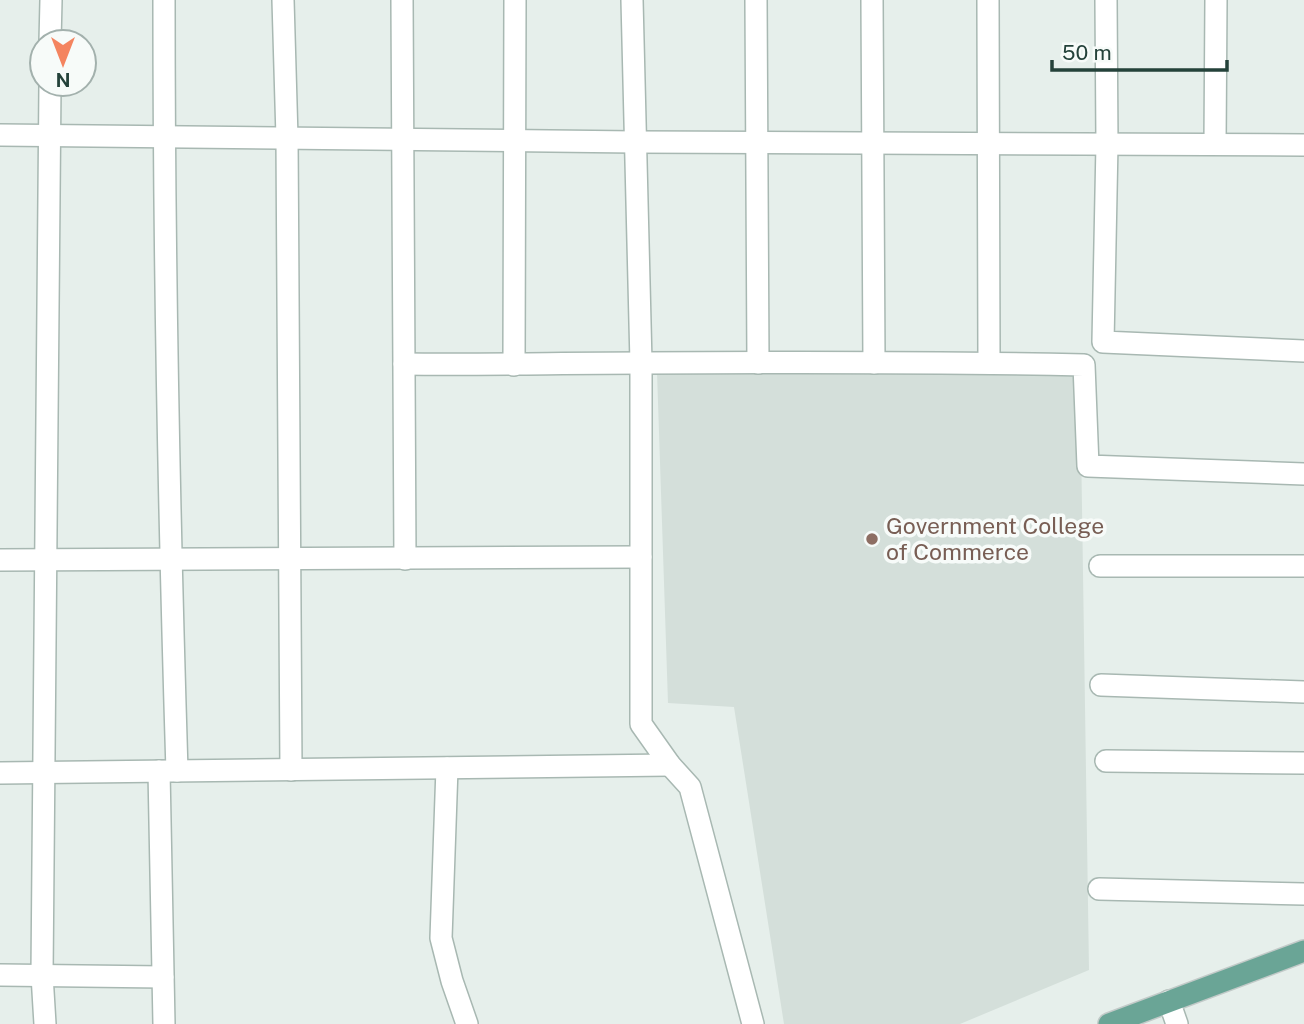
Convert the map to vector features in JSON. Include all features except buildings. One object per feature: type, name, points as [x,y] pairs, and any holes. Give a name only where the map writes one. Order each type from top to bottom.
[{"type":"main road","points":[[1109,1024],[1304,951]]},
{"type":"street","points":[[50,28],[51,0]]},
{"type":"street","points":[[164,0],[170,560],[164,1024]]},
{"type":"street","points":[[283,0],[287,138],[291,770]]},
{"type":"street","points":[[402,0],[405,559]]},
{"type":"street","points":[[514,365],[515,0]]},
{"type":"street","points":[[632,0],[641,363],[641,724],[670,765],[690,787],[753,1024]]},
{"type":"street","points":[[756,0],[758,363]]},
{"type":"street","points":[[872,0],[874,363]]},
{"type":"street","points":[[988,0],[989,363]]},
{"type":"street","points":[[1106,0],[1107,144],[1103,342],[1304,351]]},
{"type":"street","points":[[1215,145],[1216,0]]},
{"type":"street","points":[[45,1024],[42,975],[50,98]]},
{"type":"street","points":[[0,135],[757,143],[1304,145]]},
{"type":"street","points":[[404,364],[1084,365],[1088,466],[1304,474]]},
{"type":"street","points":[[0,560],[641,557]]},
{"type":"street","points":[[1100,566],[1304,566]]},
{"type":"street","points":[[1101,685],[1304,692]]},
{"type":"street","points":[[1106,761],[1304,763]]},
{"type":"street","points":[[0,773],[670,765]]},
{"type":"street","points":[[447,768],[441,938],[467,1024]]},
{"type":"street","points":[[1099,889],[1304,894]]},
{"type":"street","points":[[0,975],[163,976]]},
{"type":"street","points":[[1169,1002],[1177,1024]]},
{"type":"shaded area","name":"Government College of Commerce","points":[[657,372],[1080,375],[1089,970],[960,1024],[784,1024],[734,707],[668,703]]},
{"type":"place","name":"Government College of Commerce","points":[[872,539]]}]
